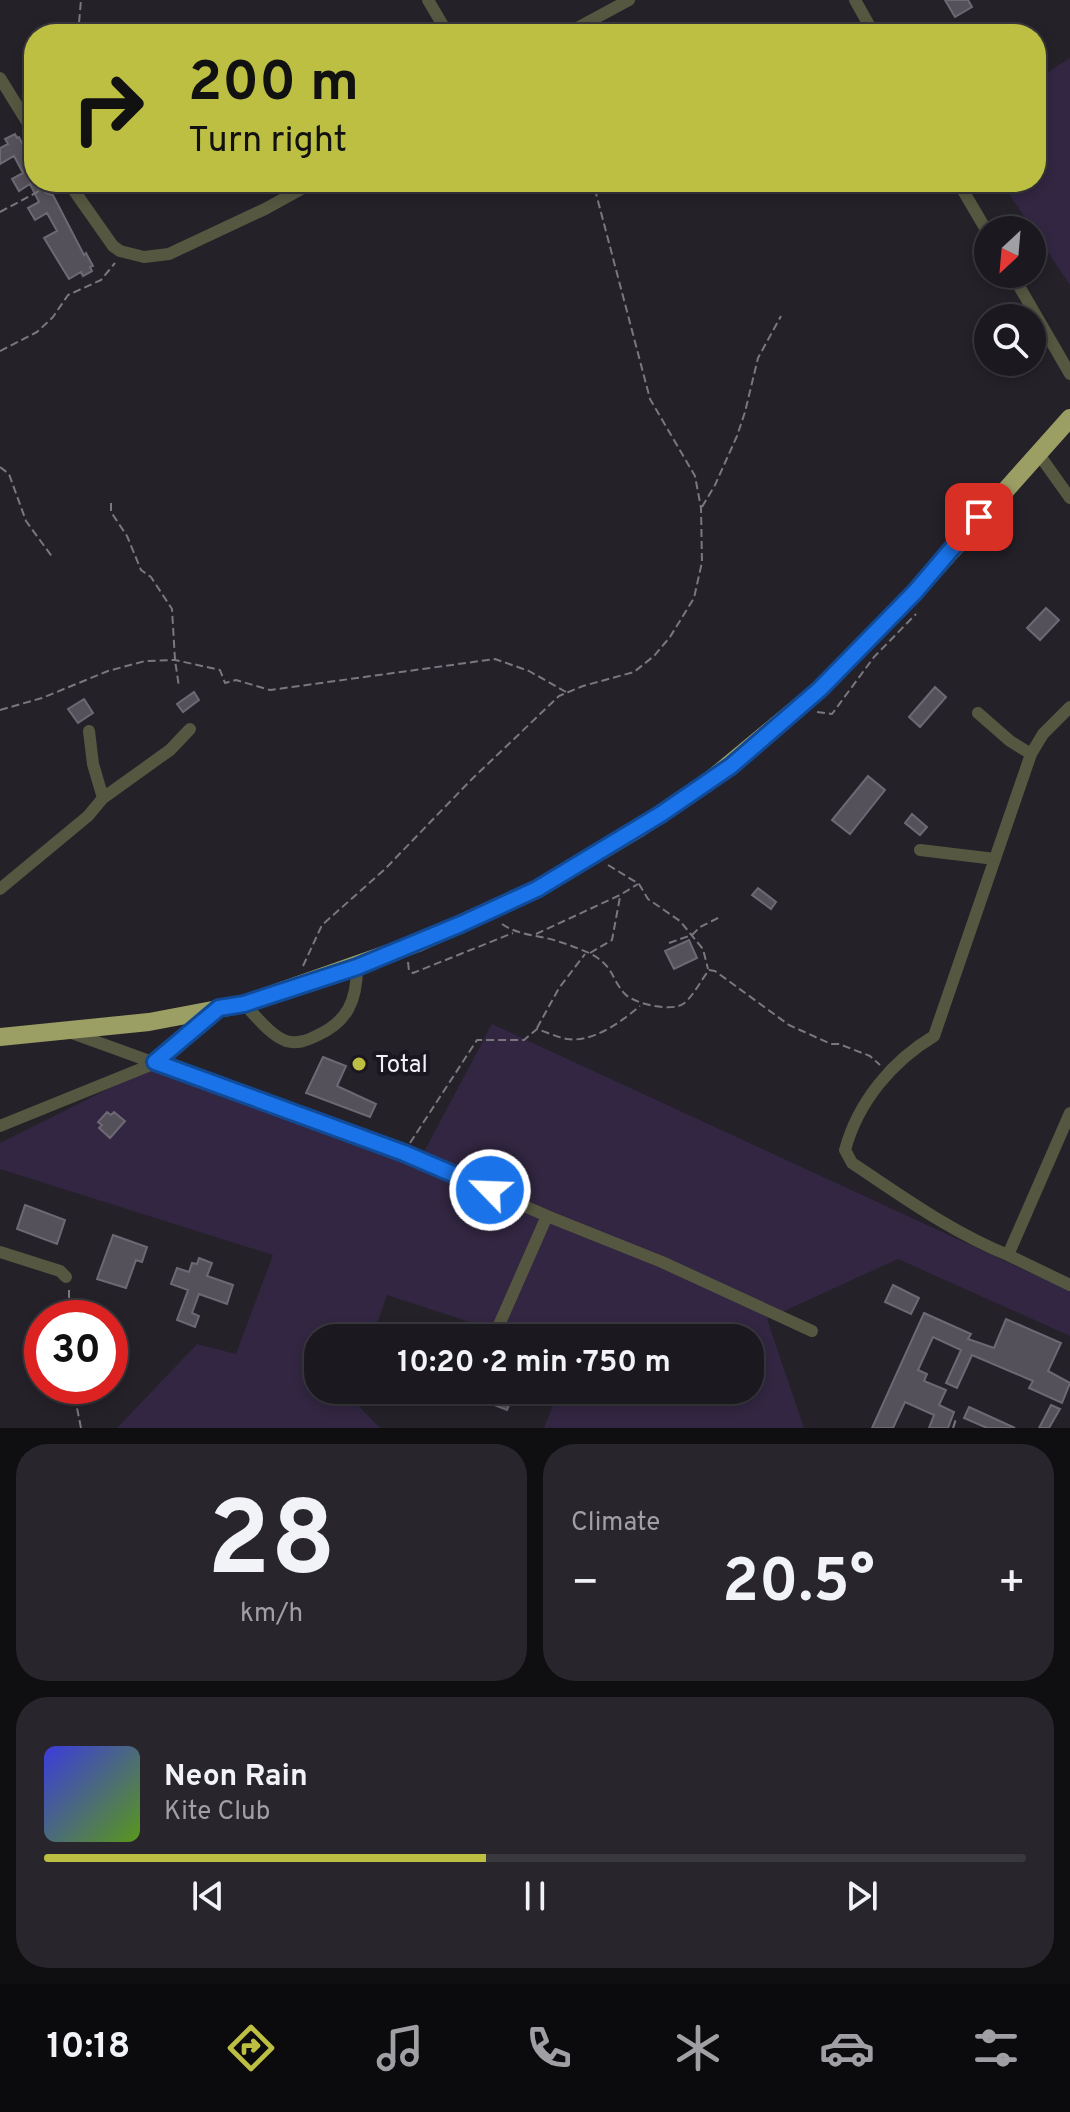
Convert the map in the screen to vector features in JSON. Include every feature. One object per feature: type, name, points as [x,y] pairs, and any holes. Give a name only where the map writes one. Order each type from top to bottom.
[{"type":"highway","points":[[0,1037],[149,1022],[244,1004],[357,967],[537,889],[638,829],[731,766],[820,689],[884,625],[1070,418]]},
{"type":"street","points":[[428,0],[442,24]]},
{"type":"street","points":[[585,24],[629,0]]},
{"type":"street","points":[[855,0],[868,24]]},
{"type":"street","points":[[0,78],[24,117]]},
{"type":"street","points":[[75,192],[106,239],[120,251],[144,257],[169,254],[296,192]]},
{"type":"street","points":[[964,192],[978,216]]},
{"type":"street","points":[[1020,288],[1070,374]]},
{"type":"street","points":[[1038,453],[1070,498]]},
{"type":"street","points":[[1070,707],[1043,734],[1031,754],[934,1036],[912,1049],[874,1089],[852,1127],[845,1150],[852,1163],[951,1227],[1070,1285]]},
{"type":"street","points":[[978,713],[1010,741],[1031,754]]},
{"type":"street","points":[[0,889],[88,816],[103,798],[170,750],[190,729]]},
{"type":"street","points":[[89,731],[93,764],[103,798]]},
{"type":"street","points":[[920,850],[995,859]]},
{"type":"street","points":[[244,1004],[278,1037],[290,1042],[305,1042],[326,1032],[344,1018],[354,1000],[357,967]]},
{"type":"street","points":[[0,1126],[155,1062],[219,1008]]},
{"type":"street","points":[[65,1030],[404,1153],[662,1262],[812,1331]]},
{"type":"street","points":[[1008,1255],[1070,1113]]},
{"type":"street","points":[[499,1324],[547,1216]]},
{"type":"street","points":[[0,1252],[60,1271],[66,1277]]},
{"type":"path","points":[[79,24],[81,0]]},
{"type":"path","points":[[0,212],[37,192]]},
{"type":"path","points":[[292,988],[322,925],[385,869],[471,780],[559,696],[634,672],[654,656],[694,598],[702,562],[701,508],[695,476],[650,399],[596,192]]},
{"type":"path","points":[[0,351],[37,332],[53,317],[68,295],[101,280],[112,268],[120,251]]},
{"type":"path","points":[[701,508],[730,453],[745,412],[758,358],[781,316]]},
{"type":"path","points":[[0,467],[9,474],[26,521],[53,558]]},
{"type":"path","points":[[111,503],[111,512],[127,536],[141,570],[151,577],[172,609],[179,687]]},
{"type":"path","points":[[0,710],[42,698],[108,671],[145,661],[175,660],[220,670],[225,683],[236,680],[270,690],[495,659],[529,671],[567,693]]},
{"type":"path","points":[[601,860],[639,884],[648,899],[680,921],[703,949],[709,970]]},
{"type":"path","points":[[534,935],[639,884]]},
{"type":"path","points":[[404,1153],[477,1040],[524,1040],[537,1029],[559,988],[588,953],[612,940],[620,895]]},
{"type":"path","points":[[483,914],[497,919],[514,932],[560,942],[588,953],[603,962],[625,995],[641,1005],[675,1008],[683,1004],[709,970]]},
{"type":"path","points":[[669,943],[692,935],[700,927],[720,917]]},
{"type":"path","points":[[418,943],[413,958],[408,962],[411,973],[514,932]]},
{"type":"path","points":[[709,970],[741,988],[789,1025],[831,1044],[870,1056],[891,1072]]},
{"type":"path","points":[[537,1029],[569,1040],[582,1038],[616,1026],[641,1005]]},
{"type":"path","points":[[66,1277],[70,1300]]},
{"type":"path","points":[[78,1404],[81,1428]]},
{"type":"path","points":[[953,1428],[956,1419]]},
{"type":"shaded area","points":[[1070,58],[1070,285],[1046,249],[1046,216],[1024,216],[1008,192],[1046,192],[1046,74]]},
{"type":"shaded area","points":[[492,1024],[1070,1291],[1070,1336],[898,1259],[767,1319],[804,1428],[544,1428],[553,1404],[764,1404],[764,1324],[475,1324],[387,1295],[377,1324],[304,1324],[304,1404],[357,1404],[380,1428],[117,1428],[197,1344],[236,1354],[273,1255],[0,1169],[0,1143],[154,1066],[418,1163]]},
{"type":"building","points":[[945,0],[968,0],[972,7],[955,17]]},
{"type":"building","points":[[15,134],[24,147],[24,188],[19,191],[12,179],[23,173],[14,156],[0,164],[0,148],[8,144],[5,139]]},
{"type":"building","points":[[34,192],[53,195],[84,255],[86,253],[93,266],[90,267],[92,271],[83,276],[81,272],[69,279],[44,238],[57,231],[47,213],[35,220],[28,208],[39,202]]},
{"type":"building","points":[[1046,608],[1059,620],[1040,640],[1027,628]]},
{"type":"building","points":[[935,687],[946,697],[920,727],[909,717]]},
{"type":"building","points":[[194,692],[199,700],[183,712],[177,704]]},
{"type":"building","points":[[84,699],[93,713],[78,723],[68,709]]},
{"type":"building","points":[[868,776],[885,790],[850,834],[832,820]]},
{"type":"building","points":[[912,814],[927,827],[920,835],[905,823]]},
{"type":"building","points":[[758,888],[776,902],[771,909],[752,895]]},
{"type":"building","points":[[689,940],[697,958],[674,969],[665,951]]},
{"type":"building","points":[[323,1057],[346,1066],[337,1086],[376,1104],[370,1117],[306,1093]]},
{"type":"building","points":[[107,1112],[111,1115],[114,1112],[125,1121],[110,1138],[99,1128],[102,1125],[98,1122]]},
{"type":"building","points":[[25,1205],[65,1220],[57,1244],[17,1229]]},
{"type":"building","points":[[113,1235],[147,1247],[142,1262],[136,1260],[126,1288],[97,1279]]},
{"type":"building","points":[[199,1258],[212,1263],[207,1276],[233,1285],[227,1304],[199,1294],[192,1313],[199,1316],[195,1327],[177,1320],[188,1290],[171,1284],[177,1268],[189,1272],[192,1263],[197,1264]]},
{"type":"building","points":[[893,1285],[919,1298],[911,1314],[885,1302]]},
{"type":"building","points":[[924,1313],[971,1334],[968,1339],[994,1348],[1006,1319],[1061,1343],[1048,1371],[1070,1383],[1062,1403],[1029,1388],[1033,1381],[972,1355],[957,1388],[946,1383],[961,1350],[933,1337],[918,1370],[927,1374],[924,1381],[946,1390],[939,1405],[954,1412],[948,1428],[929,1428],[934,1415],[905,1402],[893,1428],[872,1428]]},
{"type":"building","points":[[492,1404],[509,1404],[507,1410]]},
{"type":"building","points":[[1051,1405],[1060,1409],[1049,1428],[1039,1428]]},
{"type":"building","points":[[969,1407],[1015,1428],[987,1428],[964,1418]]},
{"type":"place","name":"Total","points":[[359,1064]]},
{"type":"route","points":[[490,1190],[404,1153],[155,1062],[219,1008],[244,1004],[357,967],[418,943],[537,889],[661,814],[731,766],[820,689],[915,592],[979,517]]}]
